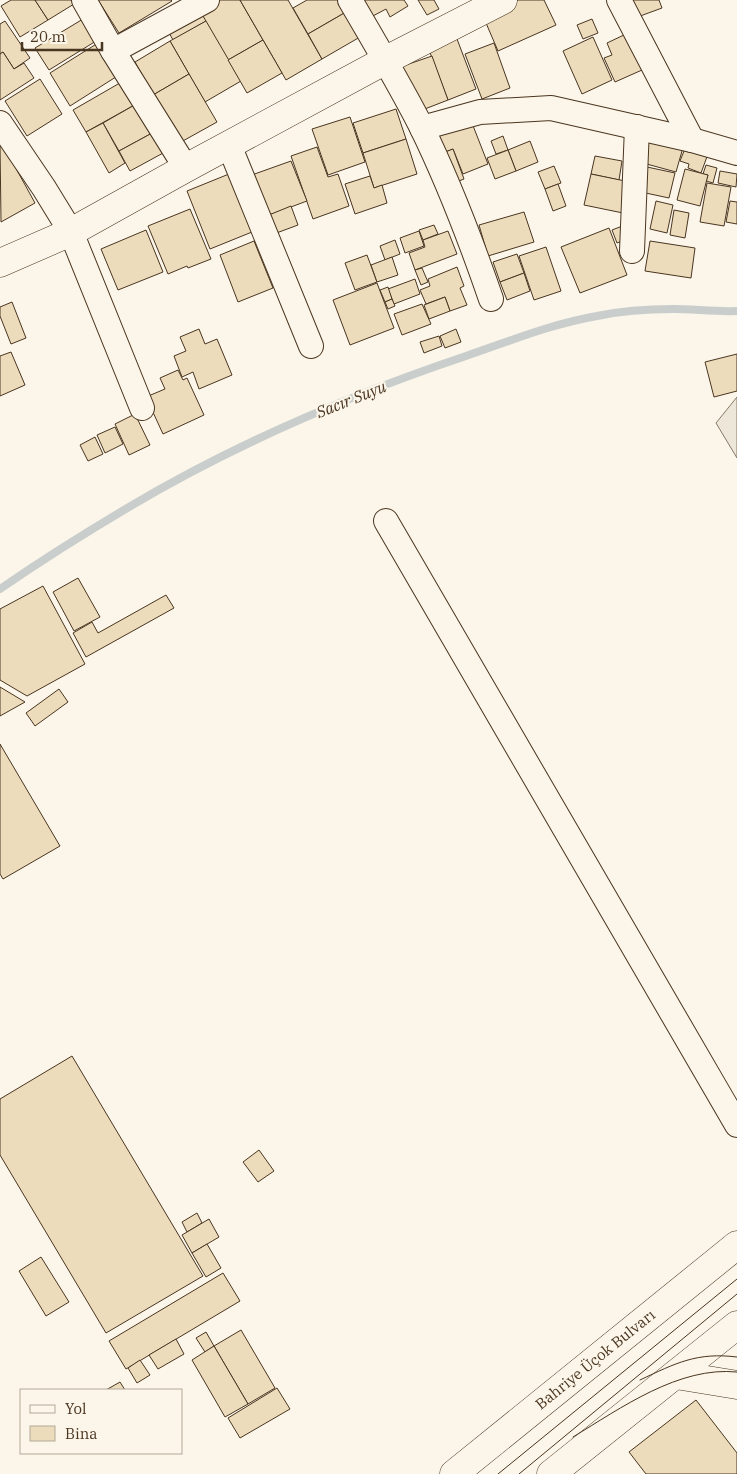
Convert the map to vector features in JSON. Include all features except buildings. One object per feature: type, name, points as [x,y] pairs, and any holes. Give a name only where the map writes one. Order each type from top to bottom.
[{"type":"street","points":[[84,0],[113,51],[186,168]]},
{"type":"street","points":[[113,51],[207,0]]},
{"type":"street","points":[[350,0],[386,60],[422,128],[470,238],[491,299]]},
{"type":"street","points":[[0,263],[71,232],[386,60],[503,0]]},
{"type":"street","points":[[619,0],[692,140]]},
{"type":"street","points":[[422,128],[480,112],[552,108],[692,140],[737,153]]},
{"type":"street","points":[[0,123],[71,232],[142,408]]},
{"type":"street","points":[[632,250],[637,128]]},
{"type":"street","points":[[229,145],[311,346]]},
{"type":"street","points":[[386,521],[737,1125]]},
{"type":"street","name":"Bahriye Üçok Bulvarı","points":[[454,1474],[737,1245]]},
{"type":"street","points":[[552,1474],[737,1326]]},
{"type":"street","points":[[676,1374],[737,1385]]},
{"type":"shaded area","points":[[737,397],[737,458],[716,423]]},
{"type":"waterway","name":"Sacır Suyu","points":[[0,589],[129,507],[210,462],[294,422],[379,387],[531,333],[580,319],[644,310],[737,311]]},
{"type":"tram line","points":[[498,1474],[737,1279]]},
{"type":"tram line","points":[[519,1474],[737,1294]]},
{"type":"tram line","points":[[640,1380],[687,1360],[710,1356],[737,1357]]},
{"type":"tram line","points":[[573,1437],[631,1402],[672,1382],[715,1372],[737,1372]]}]
